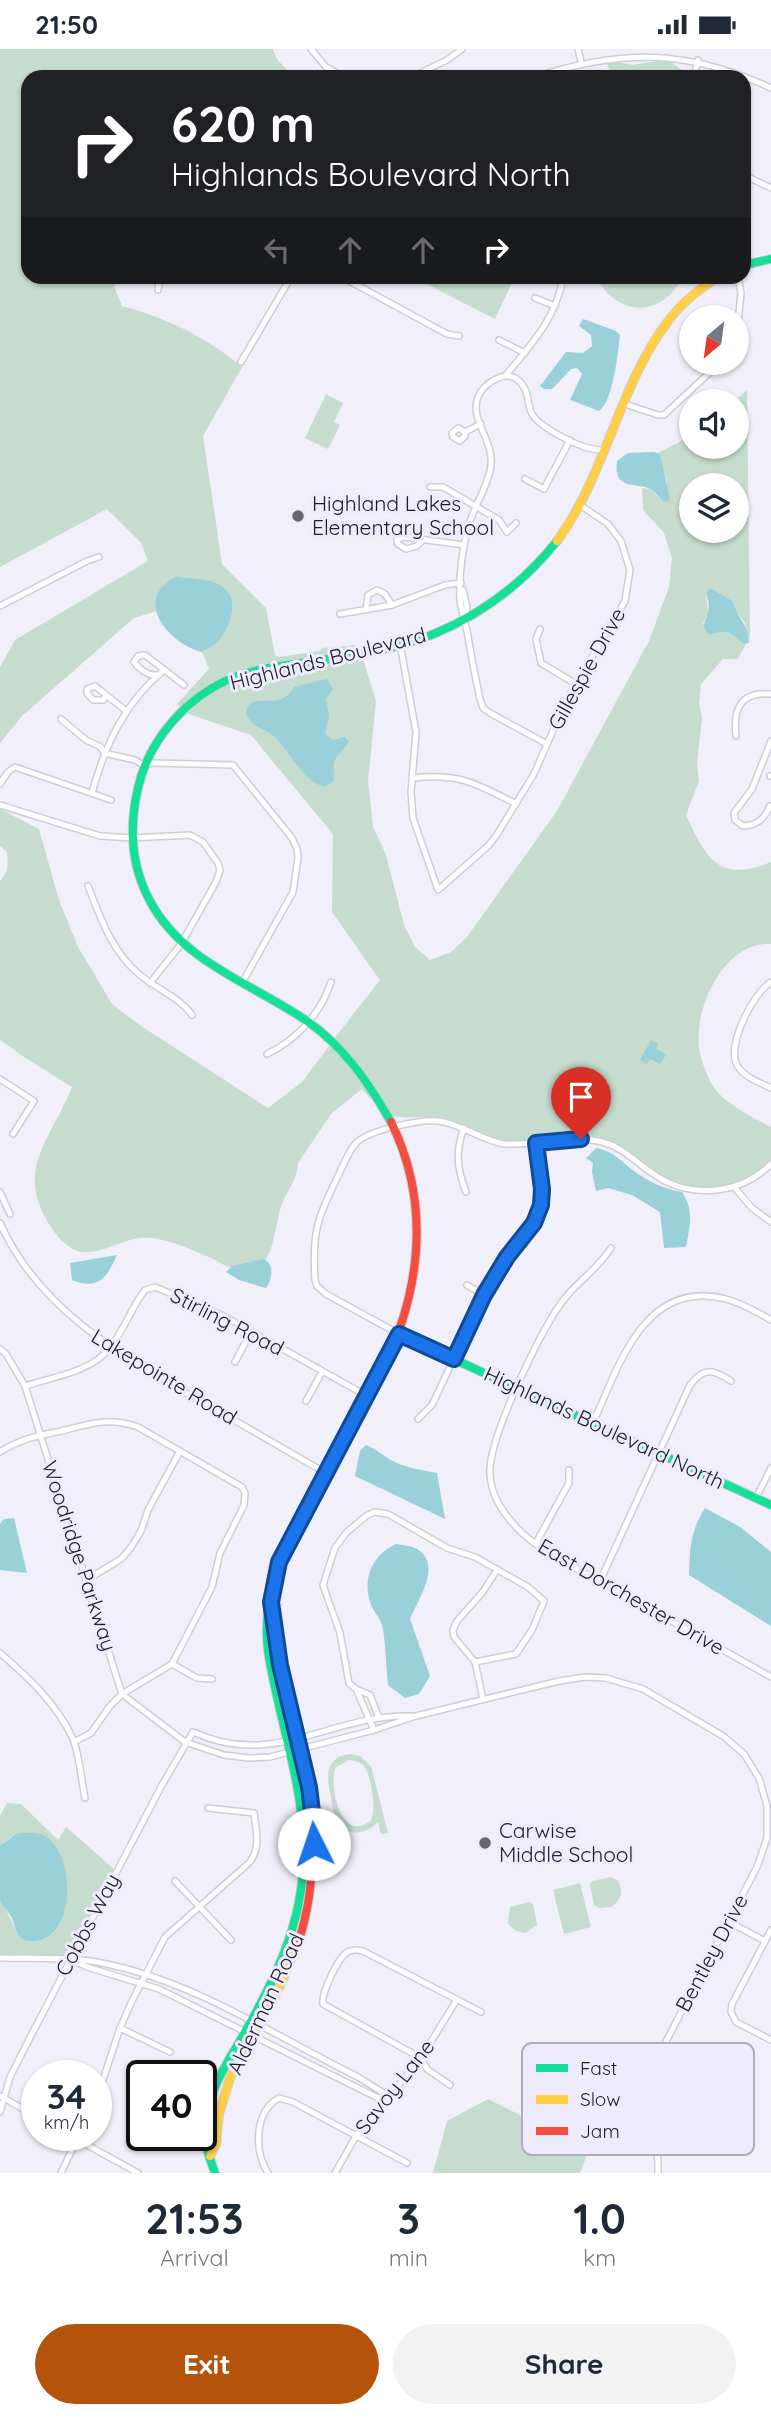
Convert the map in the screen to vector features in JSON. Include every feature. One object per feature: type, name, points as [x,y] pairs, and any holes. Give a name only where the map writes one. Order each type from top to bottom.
[{"type":"street","points":[[311,49],[331,70]]},
{"type":"street","points":[[426,70],[462,49]]},
{"type":"street","points":[[578,49],[581,61]]},
{"type":"street","points":[[556,70],[581,61],[643,54],[698,59],[731,70]]},
{"type":"street","points":[[696,70],[698,59]]},
{"type":"street","points":[[751,78],[771,87]]},
{"type":"street","points":[[751,179],[771,188]]},
{"type":"street","points":[[751,263],[771,259]]},
{"type":"street","points":[[158,290],[159,284]]},
{"type":"street","points":[[241,362],[287,284]]},
{"type":"street","points":[[355,284],[447,334],[459,335]]},
{"type":"street","points":[[547,744],[483,708],[460,599],[464,545],[492,461],[489,444],[477,416],[477,399],[492,380],[506,375],[540,334],[555,306],[561,284]]},
{"type":"street","name":"Highlands Boulevard","points":[[399,1334],[415,1275],[417,1225],[411,1180],[394,1128],[360,1072],[332,1042],[309,1023],[204,961],[181,944],[159,916],[146,893],[135,861],[132,838],[134,802],[143,765],[162,734],[181,713],[202,695],[234,677],[400,645],[465,620],[502,596],[529,572],[561,535],[580,505],[660,328],[689,296],[707,284]]},
{"type":"street","points":[[739,284],[740,305]]},
{"type":"street","points":[[535,297],[555,306]]},
{"type":"street","points":[[499,340],[525,353]]},
{"type":"street","points":[[506,375],[517,379],[526,389],[531,413],[538,423],[598,452],[605,449]]},
{"type":"street","points":[[625,404],[664,415],[707,375]]},
{"type":"street","points":[[465,432],[481,424]]},
{"type":"street","points":[[525,479],[544,489],[570,440]]},
{"type":"street","points":[[430,487],[443,487],[499,520],[507,532],[516,523]]},
{"type":"street","name":"Gillespie Drive","points":[[413,778],[413,818],[438,890],[488,846],[516,804],[534,774],[552,728],[625,601],[630,570],[618,535],[608,524],[580,505]]},
{"type":"street","points":[[423,540],[464,545]]},
{"type":"street","points":[[0,606],[99,557]]},
{"type":"street","points":[[340,614],[392,605],[445,585],[461,583]]},
{"type":"street","points":[[366,610],[368,595],[377,590],[385,594],[392,605]]},
{"type":"street","points":[[540,629],[536,639],[541,663],[576,684]]},
{"type":"street","points":[[400,645],[416,733],[413,778],[447,776],[463,779],[516,804]]},
{"type":"street","points":[[157,675],[151,675],[137,666],[135,661],[138,656],[145,655],[184,685]]},
{"type":"street","points":[[92,793],[104,753],[125,710],[163,670]]},
{"type":"street","points":[[736,736],[735,713],[742,702],[754,694],[771,694]]},
{"type":"street","points":[[106,697],[125,710]]},
{"type":"street","points":[[61,719],[86,740],[101,747],[104,753]]},
{"type":"street","points":[[770,806],[765,816],[755,825],[743,826],[735,820],[734,813],[752,789],[771,741]]},
{"type":"street","points":[[104,753],[135,760],[143,765],[233,765],[292,838],[297,849],[293,892],[243,983]]},
{"type":"street","points":[[0,784],[15,767],[111,800]]},
{"type":"street","points":[[0,806],[100,837],[190,835],[200,839],[218,863],[220,870],[216,882],[181,944],[149,982]]},
{"type":"street","points":[[88,886],[113,943],[129,964],[149,982],[186,1006],[192,1015]]},
{"type":"street","points":[[267,1054],[278,1049],[309,1023],[326,998],[331,982]]},
{"type":"street","points":[[771,982],[755,998],[736,1038],[733,1052],[742,1072],[771,1088]]},
{"type":"street","points":[[0,1079],[34,1101],[13,1134]]},
{"type":"street","points":[[399,1334],[320,1290],[315,1280],[314,1236],[317,1220],[351,1149],[364,1138],[405,1123],[423,1121],[446,1122],[499,1143],[581,1139],[598,1141],[624,1151],[652,1174],[677,1186],[707,1191],[734,1187],[754,1178],[771,1164]]},
{"type":"street","points":[[464,1128],[457,1157],[458,1170],[466,1192]]},
{"type":"street","points":[[418,1419],[432,1405],[484,1295],[507,1257],[534,1223],[541,1205],[542,1189],[536,1143]]},
{"type":"street","points":[[734,1187],[752,1208],[771,1222]]},
{"type":"street","points":[[0,1192],[10,1214]]},
{"type":"street","name":"Lakepointe Road","points":[[0,1223],[3,1235],[33,1276],[59,1305],[110,1348],[324,1472]]},
{"type":"street","name":"East Dorchester Drive","points":[[611,1248],[603,1260],[578,1281],[556,1309],[517,1389],[491,1450],[489,1475],[495,1499],[520,1531],[536,1543],[771,1677]]},
{"type":"street","points":[[467,1285],[484,1295]]},
{"type":"street","name":"Stirling Road","points":[[110,1348],[145,1290],[155,1287],[200,1304],[367,1397]]},
{"type":"street","points":[[593,1423],[638,1330],[655,1313],[676,1302],[710,1297],[728,1300],[771,1320]]},
{"type":"street","points":[[235,1362],[251,1332]]},
{"type":"street","name":"Highlands Boulevard North","points":[[399,1334],[771,1505]]},
{"type":"street","name":"Alderman Road","points":[[254,2024],[285,1949],[301,1895],[306,1840],[306,1819],[267,1647],[266,1621],[279,1562],[399,1334]]},
{"type":"street","points":[[25,1386],[84,1368],[110,1348]]},
{"type":"street","name":"Woodridge Parkway","points":[[0,1349],[6,1354],[25,1386],[88,1579],[122,1694]]},
{"type":"street","points":[[600,1581],[690,1385],[697,1376],[706,1371],[732,1381]]},
{"type":"street","points":[[306,1401],[322,1372]]},
{"type":"street","points":[[0,1452],[15,1443],[95,1421],[122,1421],[138,1427],[242,1487],[245,1493],[244,1505],[220,1553],[212,1587],[172,1664],[122,1694],[91,1733],[74,1742]]},
{"type":"street","points":[[88,1579],[121,1559],[130,1549],[180,1451]]},
{"type":"street","points":[[756,1498],[771,1468]]},
{"type":"street","points":[[536,1543],[569,1483],[569,1470]]},
{"type":"street","points":[[379,1718],[374,1701],[368,1694],[349,1683],[340,1633],[323,1585],[335,1548],[359,1520],[374,1512],[388,1514],[447,1548],[475,1557],[528,1587],[544,1601],[532,1630],[516,1654],[475,1662]]},
{"type":"street","points":[[483,1699],[475,1662],[454,1637],[453,1630],[457,1621],[498,1570]]},
{"type":"street","name":"Alderman Road","points":[[215,2173],[207,2149],[206,2135],[213,2091],[249,2034],[298,1944],[311,1890],[314,1828],[301,1749],[280,1665],[271,1602]]},
{"type":"street","points":[[0,1653],[35,1685],[57,1711],[74,1742],[85,1798]]},
{"type":"street","points":[[172,1664],[198,1678],[212,1679]]},
{"type":"street","name":"Bentley Drive","points":[[416,1716],[394,1715],[265,1746],[237,1746],[192,1732],[185,1742],[214,1752],[248,1758],[270,1757],[374,1730],[416,1716],[585,1677],[606,1678],[643,1689],[723,1735],[748,1760],[765,1785],[768,1814],[765,1845],[757,1867],[665,2043]]},
{"type":"street","points":[[356,1689],[374,1730]]},
{"type":"street","points":[[122,1694],[185,1742]]},
{"type":"street","points":[[361,1699],[368,1694]]},
{"type":"street","name":"Cobbs Way","points":[[0,2112],[10,2077],[185,1742]]},
{"type":"street","points":[[109,2060],[120,2028],[165,1937],[256,1854],[254,1813],[208,1808]]},
{"type":"street","points":[[175,1881],[231,1940]]},
{"type":"street","points":[[729,1922],[765,1941]]},
{"type":"street","points":[[771,1930],[732,2004],[731,2012],[736,2022],[771,2040]]},
{"type":"street","points":[[450,2085],[427,2069],[421,2058],[323,2004],[321,1996],[347,1951],[363,1951],[456,2001],[481,2011]]},
{"type":"street","points":[[0,1958],[70,1959],[111,1965],[146,1975],[196,1994],[358,2077],[382,2092],[385,2098],[378,2098],[159,1989],[87,1967],[70,1959]]},
{"type":"street","name":"Savoy Lane","points":[[335,2173],[356,2136],[421,2058],[456,2001]]},
{"type":"street","points":[[120,2028],[170,2052]]},
{"type":"street","points":[[2,2098],[21,2108]]},
{"type":"street","points":[[268,2173],[260,2161],[260,2125],[271,2102],[279,2098],[293,2102],[407,2163]]},
{"type":"street","points":[[61,2173],[71,2151]]},
{"type":"street","points":[[101,2151],[138,2173]]},
{"type":"street","name":"Bentley Drive","points":[[658,2155],[658,2173]]},
{"type":"green space","points":[[0,49],[273,49],[276,58],[287,70],[21,70],[21,284],[115,284],[122,306],[155,316],[185,330],[242,367],[203,436],[222,564],[266,608],[275,655],[278,657],[320,651],[322,648],[358,645],[360,650],[257,668],[181,708],[177,704],[209,669],[202,652],[218,642],[219,585],[207,581],[155,601],[157,611],[134,618],[22,716],[0,743],[0,667],[15,640],[148,561],[141,543],[107,509],[0,567]]},
{"type":"green space","points":[[667,59],[682,70],[610,70],[605,60],[633,65]]},
{"type":"green space","points":[[427,284],[511,284],[495,319]]},
{"type":"green space","points":[[601,284],[678,284],[664,300],[652,306],[640,307],[615,300]]},
{"type":"green space","points":[[326,394],[343,403],[334,422],[340,425],[328,449],[305,438]]},
{"type":"green space","points":[[679,442],[679,459],[748,459],[748,473],[679,473],[679,543],[749,543],[750,641],[745,623],[734,608],[733,601],[710,588],[706,593],[708,612],[703,624],[710,635],[724,630],[746,644],[738,659],[723,659],[701,684],[699,703],[702,718],[697,763],[699,781],[686,815],[700,843],[716,863],[738,870],[771,862],[771,944],[754,946],[740,953],[716,979],[702,1014],[699,1047],[702,1061],[716,1090],[738,1109],[771,1127],[771,1160],[745,1179],[715,1187],[700,1187],[669,1179],[605,1139],[572,1136],[504,1141],[450,1120],[391,1116],[377,1090],[334,1039],[380,980],[332,912],[333,834],[251,735],[186,713],[217,690],[252,675],[362,656],[376,701],[368,781],[373,827],[386,855],[404,925],[415,947],[430,960],[451,952],[467,937],[557,811],[649,641],[669,587],[672,558],[664,533],[643,510],[642,488],[651,489],[659,498],[667,482],[658,453]]},
{"type":"green space","points":[[0,809],[39,829],[59,900],[78,947],[112,1004],[141,1026],[268,1108],[302,1082],[330,1045],[358,1075],[375,1100],[380,1109],[362,1089],[331,1114],[298,1163],[298,1169],[282,1204],[272,1246],[266,1259],[228,1267],[181,1245],[150,1238],[82,1252],[66,1244],[53,1230],[41,1209],[35,1173],[39,1157],[72,1087],[0,1040],[0,881],[8,864],[7,852],[0,846]]},
{"type":"green space","points":[[342,1756],[360,1756],[371,1766],[388,1833],[381,1834],[378,1822],[368,1830],[350,1832],[336,1819],[328,1775],[332,1764]],"holes":[[[349,1760],[364,1766],[372,1793],[373,1815],[371,1820],[361,1826],[352,1825],[345,1819],[335,1798],[336,1767]]]},
{"type":"green space","points":[[7,1803],[21,1804],[58,1840],[66,1827],[114,1869],[69,1956],[0,1954],[0,1900],[21,1938],[27,1941],[49,1937],[57,1929],[66,1904],[63,1862],[53,1843],[44,1836],[11,1837],[0,1846],[0,1816]]},
{"type":"green space","points":[[611,1877],[618,1881],[621,1896],[611,1907],[599,1908],[594,1905],[590,1885],[592,1881]]},
{"type":"green space","points":[[580,1883],[591,1927],[564,1934],[553,1890]]},
{"type":"green space","points":[[529,1902],[533,1904],[537,1925],[526,1933],[516,1931],[508,1924],[510,1907]]},
{"type":"green space","points":[[488,2099],[522,2116],[522,2155],[587,2155],[580,2173],[433,2173],[447,2121]]},
{"type":"water","points":[[583,319],[620,335],[611,388],[604,406],[599,411],[570,400],[582,374],[577,368],[571,369],[552,389],[540,386],[566,352],[583,353],[592,346],[591,335],[579,326]]},
{"type":"water","points":[[628,453],[660,454],[670,499],[666,502],[647,487],[628,484],[619,478],[617,461]]},
{"type":"water","points":[[176,577],[215,583],[230,596],[232,611],[228,626],[214,645],[202,652],[178,640],[167,631],[160,620],[156,597],[163,586]]},
{"type":"water","points":[[710,588],[733,601],[747,630],[749,643],[744,644],[728,633],[710,635],[705,630],[709,607],[706,593]]},
{"type":"water","points":[[327,679],[333,689],[326,699],[329,715],[325,734],[333,740],[345,737],[349,742],[336,758],[334,780],[325,787],[303,773],[281,743],[254,724],[246,713],[254,702],[281,699],[294,687]]},
{"type":"water","points":[[651,1040],[658,1044],[656,1049],[666,1055],[660,1064],[650,1059],[647,1064],[640,1060]]},
{"type":"water","points":[[596,1148],[612,1154],[651,1182],[682,1192],[690,1212],[686,1247],[664,1248],[660,1212],[632,1195],[608,1188],[596,1191],[593,1163],[586,1158]]},
{"type":"water","points":[[117,1255],[110,1270],[101,1280],[89,1284],[72,1280],[70,1263]]},
{"type":"water","points":[[264,1259],[270,1265],[271,1272],[266,1288],[239,1280],[226,1272],[232,1266]]},
{"type":"water","points":[[366,1445],[402,1465],[437,1473],[445,1519],[355,1476],[360,1451]]},
{"type":"water","points":[[705,1508],[740,1527],[771,1552],[771,1626],[689,1575],[692,1540]]},
{"type":"water","points":[[14,1518],[27,1573],[0,1570],[0,1524],[4,1519]]},
{"type":"water","points":[[396,1544],[417,1549],[428,1564],[423,1593],[410,1619],[430,1676],[419,1694],[405,1698],[388,1685],[382,1625],[372,1607],[368,1588],[370,1570],[375,1562]]},
{"type":"water","points":[[16,1834],[41,1834],[54,1844],[62,1858],[66,1875],[65,1911],[59,1926],[49,1936],[35,1941],[20,1937],[0,1900],[0,1846]]},
{"type":"traffic: fast","points":[[751,263],[771,259]]},
{"type":"traffic: fast","points":[[391,1122],[374,1093],[333,1042],[286,1007],[200,956],[181,941],[164,922],[150,901],[135,860],[133,817],[143,770],[161,736],[173,721],[187,707],[218,685],[252,671],[373,652],[436,633],[471,616],[503,595],[545,556],[557,541]]},
{"type":"traffic: fast","points":[[399,1334],[771,1505]]},
{"type":"traffic: fast","points":[[215,2173],[205,2137],[209,2103],[220,2076],[259,2008],[284,1953],[297,1912],[303,1873],[300,1801],[268,1651],[270,1596],[287,1544],[377,1380]]},
{"type":"traffic: slow","points":[[557,541],[588,487],[624,401],[652,346],[679,308],[708,284]]},
{"type":"traffic: slow","points":[[210,2156],[216,2144],[219,2114],[230,2078],[281,1984],[298,1943]]},
{"type":"traffic: jam","points":[[377,1380],[403,1317],[416,1253],[413,1187],[391,1122]]},
{"type":"traffic: jam","points":[[272,1608],[310,1816],[312,1858],[309,1900],[298,1943]]},
{"type":"place","name":"Highland Lakes Elementary School","points":[[298,516]]},
{"type":"place","name":"Carwise Middle School","points":[[485,1843]]},
{"type":"route","points":[[314,1844],[309,1787],[280,1665],[271,1602],[279,1562],[399,1334],[454,1359],[484,1295],[507,1257],[534,1223],[541,1205],[542,1189],[536,1143],[581,1139]]}]
